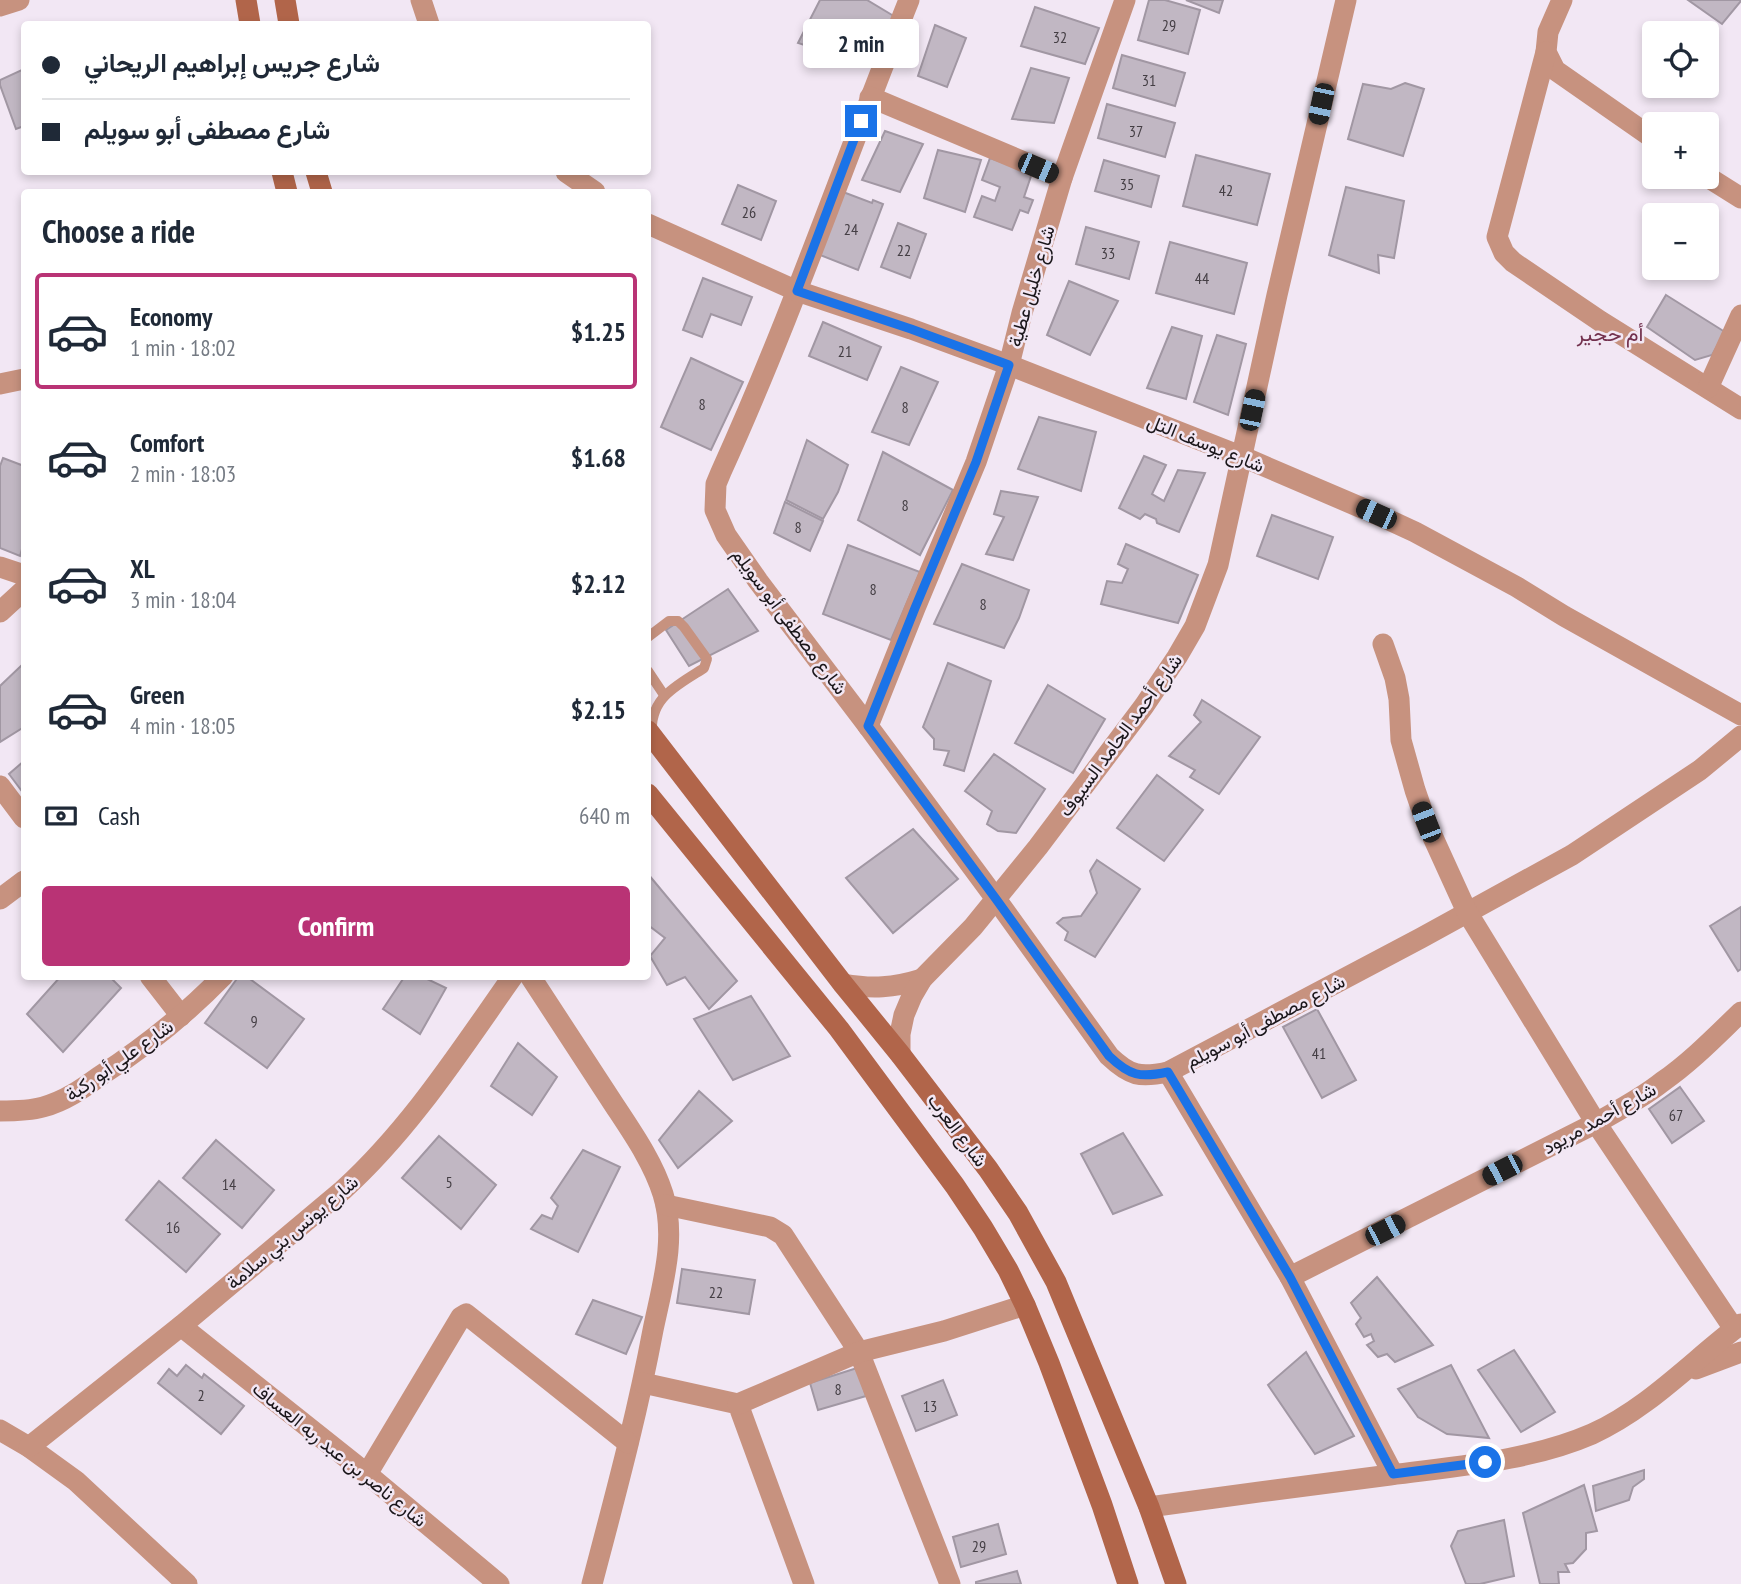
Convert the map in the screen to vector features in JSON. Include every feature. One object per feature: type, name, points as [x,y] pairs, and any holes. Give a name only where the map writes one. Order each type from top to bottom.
[{"type":"main road","points":[[246,0],[250,21]]},
{"type":"main road","points":[[285,0],[288,21]]},
{"type":"main road","name":"شارع العرب","points":[[651,735],[900,1054],[988,1169],[1018,1213],[1056,1282],[1149,1507],[1176,1584]]},
{"type":"main road","name":"شارع العرب","points":[[651,804],[839,1029],[955,1186],[996,1249],[1025,1305],[1084,1454],[1128,1584]]},
{"type":"street","points":[[0,6],[19,0]]},
{"type":"street","points":[[421,0],[428,21]]},
{"type":"street","name":"شارع مصطفى أبو سويلم","points":[[909,0],[775,347],[716,485],[715,510],[726,535],[758,581],[996,899],[1109,1056],[1122,1069],[1150,1076],[1168,1072],[1421,938],[1572,855],[1626,821],[1700,770],[1741,736]]},
{"type":"street","name":"شارع خليل عطية","points":[[868,726],[976,462],[1009,365],[1062,178],[1125,0]]},
{"type":"street","name":"شارع أحمد الحامد السيوف","points":[[900,1054],[904,1015],[922,979],[948,954],[1038,847],[1144,706],[1195,626],[1218,565],[1277,295],[1346,0]]},
{"type":"street","points":[[1562,0],[1548,32],[1546,52],[1497,237],[1504,253],[1513,262],[1600,321],[1741,408]]},
{"type":"street","points":[[1546,52],[1555,70],[1642,131]]},
{"type":"street","points":[[870,97],[1062,178]]},
{"type":"street","points":[[570,175],[591,189]]},
{"type":"street","points":[[1719,184],[1741,198]]},
{"type":"street","name":"شارع يوسف التل","points":[[651,225],[797,291],[1009,365],[1242,457],[1415,532],[1741,715]]},
{"type":"street","points":[[1708,388],[1741,315]]},
{"type":"street","points":[[0,384],[21,380]]},
{"type":"street","points":[[0,567],[21,574]]},
{"type":"street","points":[[0,612],[21,593]]},
{"type":"street","points":[[1149,1507],[1511,1457],[1567,1443],[1614,1423],[1681,1375],[1737,1327],[1596,1123],[1467,912],[1426,822],[1415,790],[1401,740],[1395,678],[1383,645]]},
{"type":"street","points":[[0,786],[21,814]]},
{"type":"street","points":[[0,899],[21,883]]},
{"type":"street","points":[[843,984],[883,988],[922,979]]},
{"type":"street","points":[[153,980],[181,1016]]},
{"type":"street","name":"شارع علي أبو ركبة","points":[[0,1111],[42,1108],[68,1098],[131,1056],[181,1016],[219,980]]},
{"type":"street","name":"شارع يونس بني سلامة","points":[[29,1447],[181,1326],[365,1170],[421,1106],[510,980]]},
{"type":"street","points":[[533,980],[637,1139],[657,1175],[666,1205],[670,1237],[643,1383],[595,1582]]},
{"type":"street","name":"شارع أحمد مريود","points":[[1290,1277],[1596,1123],[1632,1102],[1663,1082],[1741,1012]]},
{"type":"street","points":[[1168,1072],[1290,1277],[1393,1474]]},
{"type":"street","points":[[666,1205],[770,1227],[780,1232],[859,1352],[950,1584]]},
{"type":"street","points":[[643,1383],[738,1404],[859,1352],[944,1331],[1025,1305]]},
{"type":"street","points":[[367,1474],[461,1317],[466,1314],[628,1443]]},
{"type":"street","name":"شارع ناصر بن عبد ربه العساف","points":[[181,1326],[367,1474],[499,1584]]},
{"type":"street","points":[[1681,1375],[1741,1352]]},
{"type":"street","points":[[738,1404],[804,1584]]},
{"type":"street","points":[[0,1430],[76,1481],[187,1584]]},
{"type":"lane","points":[[651,635],[669,621],[678,621],[707,659],[704,668],[664,695],[653,715],[651,730]]},
{"type":"lane","points":[[651,676],[664,695]]},
{"type":"building","points":[[820,0],[867,0],[897,18],[869,59],[858,53],[854,61],[798,43]]},
{"type":"building","points":[[1149,0],[1165,0],[1200,10],[1188,54],[1138,40]]},
{"type":"building","points":[[1186,0],[1223,0],[1219,13]]},
{"type":"building","points":[[1688,0],[1741,0],[1722,24]]},
{"type":"building","points":[[1035,7],[1099,28],[1085,64],[1021,46]]},
{"type":"building","points":[[935,25],[966,38],[947,87],[918,76]]},
{"type":"building","points":[[1122,55],[1185,73],[1175,106],[1113,88]]},
{"type":"building","points":[[1031,68],[1069,78],[1054,123],[1012,119]]},
{"type":"building","points":[[21,70],[21,127],[16,129],[0,80]]},
{"type":"building","points":[[1405,83],[1424,89],[1403,156],[1348,139],[1363,84],[1391,89]]},
{"type":"building","points":[[1107,104],[1175,123],[1165,157],[1098,138]]},
{"type":"building","points":[[885,131],[923,144],[900,192],[862,180]]},
{"type":"building","points":[[938,150],[981,160],[965,212],[924,198]]},
{"type":"building","points":[[1196,155],[1270,174],[1257,225],[1183,206]]},
{"type":"building","points":[[990,158],[1032,173],[1024,197],[1033,200],[1028,213],[1020,210],[1012,230],[974,217],[982,196],[995,201],[1000,187],[982,180]]},
{"type":"building","points":[[1104,160],[1159,176],[1151,207],[1095,191]]},
{"type":"building","points":[[738,185],[776,201],[761,240],[722,224]]},
{"type":"building","points":[[1346,187],[1404,201],[1394,258],[1378,255],[1379,273],[1329,255]]},
{"type":"building","points":[[843,192],[872,203],[873,200],[883,204],[858,270],[820,255]]},
{"type":"building","points":[[898,223],[926,234],[910,278],[881,267]]},
{"type":"building","points":[[1086,227],[1139,242],[1129,279],[1076,264]]},
{"type":"building","points":[[1170,242],[1247,263],[1234,314],[1156,293]]},
{"type":"building","points":[[703,278],[752,297],[741,325],[711,314],[702,337],[683,330]]},
{"type":"building","points":[[1069,281],[1118,301],[1090,355],[1047,335]]},
{"type":"building","points":[[1666,295],[1725,332],[1712,355],[1695,360],[1647,327]]},
{"type":"building","points":[[823,322],[881,347],[867,380],[809,356]]},
{"type":"building","points":[[1172,327],[1202,336],[1186,399],[1147,388]]},
{"type":"building","points":[[1217,335],[1246,344],[1228,415],[1194,402]]},
{"type":"building","points":[[691,358],[743,382],[711,450],[661,427]]},
{"type":"building","points":[[901,367],[938,382],[909,445],[872,432]]},
{"type":"building","points":[[1039,417],[1096,432],[1081,491],[1018,469]]},
{"type":"building","points":[[807,440],[848,465],[838,492],[823,519],[786,500]]},
{"type":"building","points":[[883,452],[953,490],[920,555],[858,520]]},
{"type":"building","points":[[1144,456],[1166,465],[1152,494],[1164,501],[1178,470],[1205,473],[1179,532],[1157,523],[1156,519],[1145,514],[1140,519],[1119,508]]},
{"type":"building","points":[[3,458],[21,465],[20,556],[0,548],[0,466]]},
{"type":"building","points":[[1001,491],[1038,497],[1013,560],[986,554],[1004,517],[994,514]]},
{"type":"building","points":[[785,502],[823,521],[810,551],[774,533]]},
{"type":"building","points":[[1272,515],[1333,537],[1318,579],[1257,556]]},
{"type":"building","points":[[1126,544],[1198,575],[1178,623],[1101,604],[1107,581],[1122,583],[1128,569],[1118,564]]},
{"type":"building","points":[[848,545],[920,572],[891,640],[823,614]]},
{"type":"building","points":[[962,564],[1029,590],[1004,648],[934,624]]},
{"type":"building","points":[[728,589],[758,631],[689,666],[666,630]]},
{"type":"building","points":[[948,663],[991,681],[964,771],[944,765],[949,751],[934,749],[934,739],[923,727]]},
{"type":"building","points":[[21,666],[21,729],[0,742],[0,686]]},
{"type":"building","points":[[1048,685],[1105,719],[1073,773],[1015,743]]},
{"type":"building","points":[[1202,700],[1260,737],[1219,794],[1190,777],[1195,770],[1169,756],[1201,722],[1194,715]]},
{"type":"building","points":[[994,754],[1045,789],[1016,833],[998,831],[987,824],[992,811],[965,791]]},
{"type":"building","points":[[21,764],[21,790],[9,774]]},
{"type":"building","points":[[1157,775],[1203,810],[1164,861],[1117,828]]},
{"type":"building","points":[[913,829],[958,879],[893,933],[846,878]]},
{"type":"building","points":[[1097,860],[1140,889],[1095,957],[1065,940],[1068,932],[1057,923],[1063,918],[1081,916],[1097,893],[1090,871]]},
{"type":"building","points":[[651,878],[737,981],[709,1009],[685,977],[667,985],[651,958],[665,938],[651,927]]},
{"type":"building","points":[[1741,907],[1741,969],[1738,971],[1710,926]]},
{"type":"building","points":[[57,980],[113,980],[121,988],[63,1052],[27,1014]]},
{"type":"building","points":[[236,980],[251,980],[304,1019],[267,1068],[205,1023]]},
{"type":"building","points":[[402,980],[429,980],[446,988],[420,1034],[383,1009]]},
{"type":"building","points":[[751,996],[790,1056],[733,1080],[694,1019]]},
{"type":"building","points":[[1317,1009],[1356,1080],[1322,1098],[1283,1027]]},
{"type":"building","points":[[518,1043],[557,1077],[532,1115],[491,1086]]},
{"type":"building","points":[[1680,1087],[1704,1121],[1672,1143],[1649,1109]]},
{"type":"building","points":[[699,1091],[732,1121],[678,1168],[659,1140]]},
{"type":"building","points":[[1123,1133],[1162,1195],[1113,1214],[1081,1154]]},
{"type":"building","points":[[439,1136],[496,1185],[461,1229],[402,1178]]},
{"type":"building","points":[[216,1140],[274,1190],[242,1228],[183,1178]]},
{"type":"building","points":[[583,1150],[620,1167],[578,1252],[531,1229],[542,1215],[552,1219],[558,1206],[551,1198]]},
{"type":"building","points":[[159,1181],[220,1234],[186,1272],[126,1220]]},
{"type":"building","points":[[682,1269],[755,1280],[749,1314],[677,1303]]},
{"type":"building","points":[[1377,1277],[1433,1345],[1395,1362],[1387,1354],[1378,1357],[1367,1345],[1374,1341],[1371,1334],[1364,1337],[1356,1324],[1361,1318],[1351,1303]]},
{"type":"building","points":[[593,1300],[642,1317],[626,1354],[576,1334]]},
{"type":"building","points":[[1514,1350],[1555,1412],[1521,1432],[1478,1370]]},
{"type":"building","points":[[1306,1352],[1354,1436],[1315,1454],[1268,1385]]},
{"type":"building","points":[[186,1365],[202,1378],[204,1374],[244,1406],[221,1434],[158,1383],[169,1369],[177,1376]]},
{"type":"building","points":[[1451,1365],[1489,1438],[1447,1434],[1418,1417],[1398,1389]]},
{"type":"building","points":[[857,1368],[866,1396],[818,1410],[810,1383]]},
{"type":"building","points":[[943,1380],[957,1415],[916,1431],[902,1396]]},
{"type":"building","points":[[1644,1470],[1644,1479],[1633,1487],[1629,1500],[1596,1511],[1593,1486]]},
{"type":"building","points":[[1584,1485],[1597,1531],[1586,1533],[1586,1549],[1573,1563],[1565,1564],[1569,1572],[1558,1572],[1559,1584],[1540,1584],[1523,1513]]},
{"type":"building","points":[[1504,1520],[1514,1576],[1480,1584],[1466,1584],[1451,1546],[1458,1531]]},
{"type":"building","points":[[998,1524],[1006,1554],[961,1567],[953,1537]]},
{"type":"building","points":[[1017,1571],[1021,1584],[976,1584],[976,1582]]},
{"type":"district","name":"أم حجير","points":[[1610,333]]},
{"type":"route","points":[[861,121],[797,291],[1009,365],[976,462],[868,726],[1109,1056],[1122,1069],[1135,1074],[1150,1076],[1168,1072],[1290,1277],[1393,1474],[1485,1462]]}]
